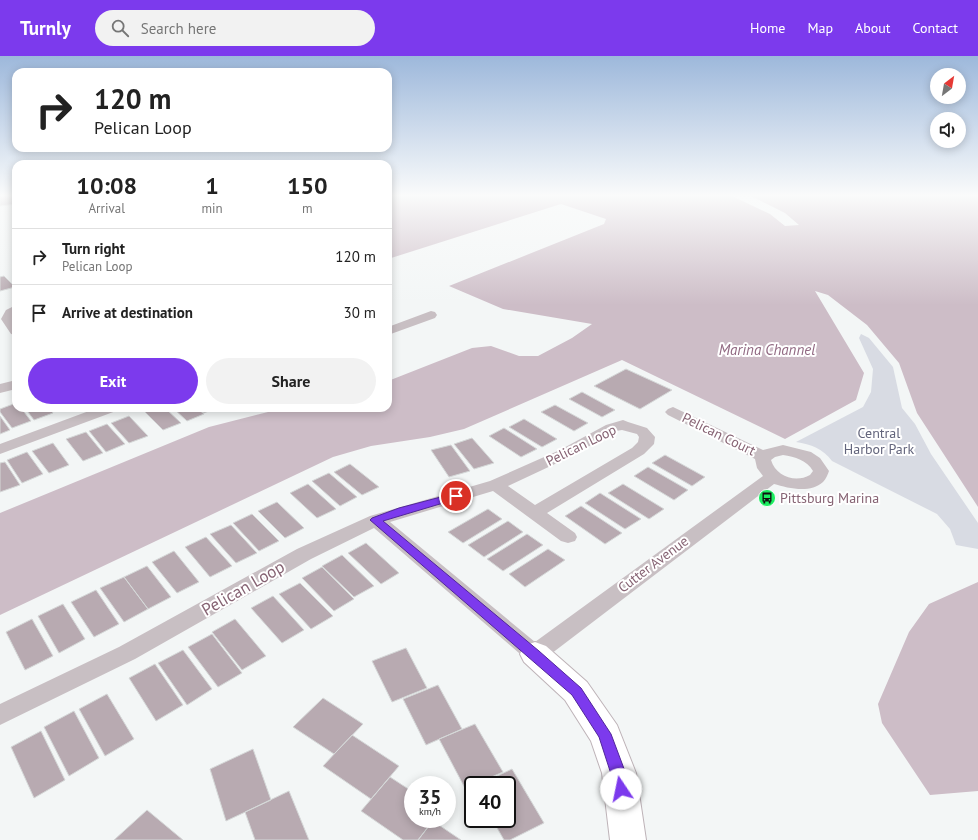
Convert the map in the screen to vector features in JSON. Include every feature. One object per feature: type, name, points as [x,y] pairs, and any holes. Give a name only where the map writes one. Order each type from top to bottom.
[{"type":"street","points":[[12,311],[7,319],[12,326]]},
{"type":"street","points":[[392,330],[431,315]]},
{"type":"street","points":[[0,389],[12,385]]},
{"type":"street","points":[[0,448],[85,412]]},
{"type":"street","name":"Pelican Court","points":[[674,412],[764,457]]},
{"type":"street","name":"Pelican Loop","points":[[0,715],[128,653],[304,554],[376,520],[403,510],[496,485],[566,453],[611,428],[623,425],[633,427],[642,431],[647,437],[646,444],[638,451],[534,512]]},
{"type":"street","points":[[775,451],[792,451],[804,455],[815,461],[821,471],[820,476],[814,481],[806,484],[795,484],[783,481],[773,476],[768,473],[762,464],[764,457],[775,451]]},
{"type":"street","name":"Cutter Avenue","points":[[534,654],[773,476]]},
{"type":"street","points":[[496,485],[568,537]]},
{"type":"street","points":[[376,520],[534,654],[576,692],[604,734],[618,774],[628,840]]},
{"type":"green space","name":"Central Harbor Park","points":[[861,334],[869,338],[893,367],[902,408],[915,424],[931,454],[978,523],[978,549],[956,545],[950,529],[937,514],[832,461],[825,453],[816,448],[807,444],[796,442],[863,407],[871,392],[873,369],[859,338]]},
{"type":"water","name":"Marina Channel","points":[[392,232],[474,232],[392,258]]},
{"type":"water","name":"Marina Channel","points":[[585,232],[978,232],[978,507],[917,413],[899,363],[867,325],[828,295],[815,291],[864,373],[856,400],[785,439],[622,360],[464,429],[430,437],[371,446],[333,457],[0,615],[0,513],[209,427],[268,412],[392,412],[392,379],[472,348],[491,346],[519,356],[538,356],[572,338],[592,324],[503,309],[449,286]]},
{"type":"water","points":[[978,582],[978,791],[930,795],[882,723],[878,704],[909,632],[929,604]]},
{"type":"building","points":[[4,276],[12,284],[12,288],[0,291],[0,277]]},
{"type":"building","points":[[626,369],[672,390],[640,409],[594,386]]},
{"type":"building","points":[[582,392],[615,410],[602,417],[569,399]]},
{"type":"building","points":[[12,404],[12,412],[24,412],[31,421],[12,428],[0,412],[0,409]]},
{"type":"building","points":[[555,405],[588,423],[574,431],[541,412]]},
{"type":"building","points":[[28,412],[53,413],[34,420]]},
{"type":"building","points":[[145,412],[169,412],[181,423],[163,430]]},
{"type":"building","points":[[177,412],[202,412],[204,414],[187,421]]},
{"type":"building","points":[[0,416],[10,430],[0,434]]},
{"type":"building","points":[[129,416],[148,436],[129,443],[111,423]]},
{"type":"building","points":[[524,419],[557,439],[542,447],[509,427]]},
{"type":"building","points":[[107,424],[125,444],[106,452],[89,431]]},
{"type":"building","points":[[504,428],[537,449],[521,457],[489,436]]},
{"type":"building","points":[[86,432],[103,453],[83,461],[66,439]]},
{"type":"building","points":[[472,438],[494,463],[474,469],[454,444]]},
{"type":"building","points":[[53,443],[69,465],[49,473],[32,451]]},
{"type":"building","points":[[451,445],[470,471],[449,477],[431,450]]},
{"type":"building","points":[[27,452],[43,474],[22,483],[7,460]]},
{"type":"building","points":[[665,455],[705,477],[692,486],[652,463]]},
{"type":"building","points":[[5,462],[20,485],[0,492],[0,463]]},
{"type":"building","points":[[350,464],[379,487],[362,495],[334,472]]},
{"type":"building","points":[[648,467],[688,490],[674,500],[634,476]]},
{"type":"building","points":[[329,473],[357,497],[340,506],[312,481]]},
{"type":"building","points":[[308,484],[336,509],[317,518],[290,493]]},
{"type":"building","points":[[623,484],[664,509],[649,519],[608,493]]},
{"type":"building","points":[[600,493],[641,519],[625,529],[585,503]]},
{"type":"building","points":[[277,502],[304,528],[285,538],[258,511]]},
{"type":"building","points":[[581,506],[622,533],[605,544],[565,516]]},
{"type":"building","points":[[488,509],[502,519],[463,543],[448,532]]},
{"type":"building","points":[[252,514],[279,541],[259,551],[233,523]]},
{"type":"building","points":[[508,521],[523,532],[484,557],[468,545]]},
{"type":"building","points":[[231,525],[257,553],[236,563],[210,534]]},
{"type":"building","points":[[527,534],[543,545],[503,571],[487,559]]},
{"type":"building","points":[[206,537],[232,566],[210,577],[185,547]]},
{"type":"building","points":[[366,543],[399,573],[381,584],[348,553]]},
{"type":"building","points":[[548,549],[565,560],[525,587],[509,574]]},
{"type":"building","points":[[174,551],[199,582],[177,593],[152,562]]},
{"type":"building","points":[[342,555],[374,586],[354,597],[322,566]]},
{"type":"building","points":[[147,566],[171,597],[148,609],[124,577]]},
{"type":"building","points":[[322,567],[354,599],[334,611],[302,578]]},
{"type":"building","points":[[124,577],[148,609],[124,622],[100,588]]},
{"type":"building","points":[[300,583],[333,616],[311,629],[279,594]]},
{"type":"building","points":[[96,590],[119,624],[94,637],[71,602]]},
{"type":"building","points":[[273,596],[304,630],[282,643],[251,608]]},
{"type":"building","points":[[63,604],[85,639],[59,653],[38,616]]},
{"type":"building","points":[[32,619],[53,656],[25,670],[6,632]]},
{"type":"building","points":[[235,619],[266,656],[242,670],[212,632]]},
{"type":"building","points":[[212,634],[242,673],[218,687],[188,647]]},
{"type":"building","points":[[406,648],[427,688],[392,702],[372,661]]},
{"type":"building","points":[[183,650],[212,689],[187,705],[158,663]]},
{"type":"building","points":[[155,664],[183,705],[156,721],[129,678]]},
{"type":"building","points":[[438,685],[462,729],[426,745],[403,699]]},
{"type":"building","points":[[107,694],[134,739],[105,756],[79,709]]},
{"type":"building","points":[[323,698],[363,724],[334,754],[293,727]]},
{"type":"building","points":[[74,711],[99,758],[69,776],[44,727]]},
{"type":"building","points":[[475,724],[503,772],[494,776],[464,776],[464,786],[439,739]]},
{"type":"building","points":[[41,731],[65,780],[34,798],[11,747]]},
{"type":"building","points":[[352,735],[399,766],[371,799],[323,766]]},
{"type":"building","points":[[253,749],[271,800],[226,821],[210,769]]},
{"type":"building","points":[[512,769],[544,823],[510,840],[504,840],[497,828],[516,828],[516,776],[497,776]]},
{"type":"building","points":[[390,777],[404,786],[404,828],[427,828],[418,840],[403,840],[361,811]]},
{"type":"building","points":[[289,791],[309,840],[255,840],[245,812]]},
{"type":"building","points":[[147,810],[183,840],[114,840]]},
{"type":"building","points":[[427,828],[443,828],[461,840],[418,840]]},
{"type":"place","name":"Pittsburg Marina","points":[[767,498]]},
{"type":"route","points":[[456,496],[403,510],[376,520],[534,654],[576,692],[604,734],[618,774],[621,789]]}]
